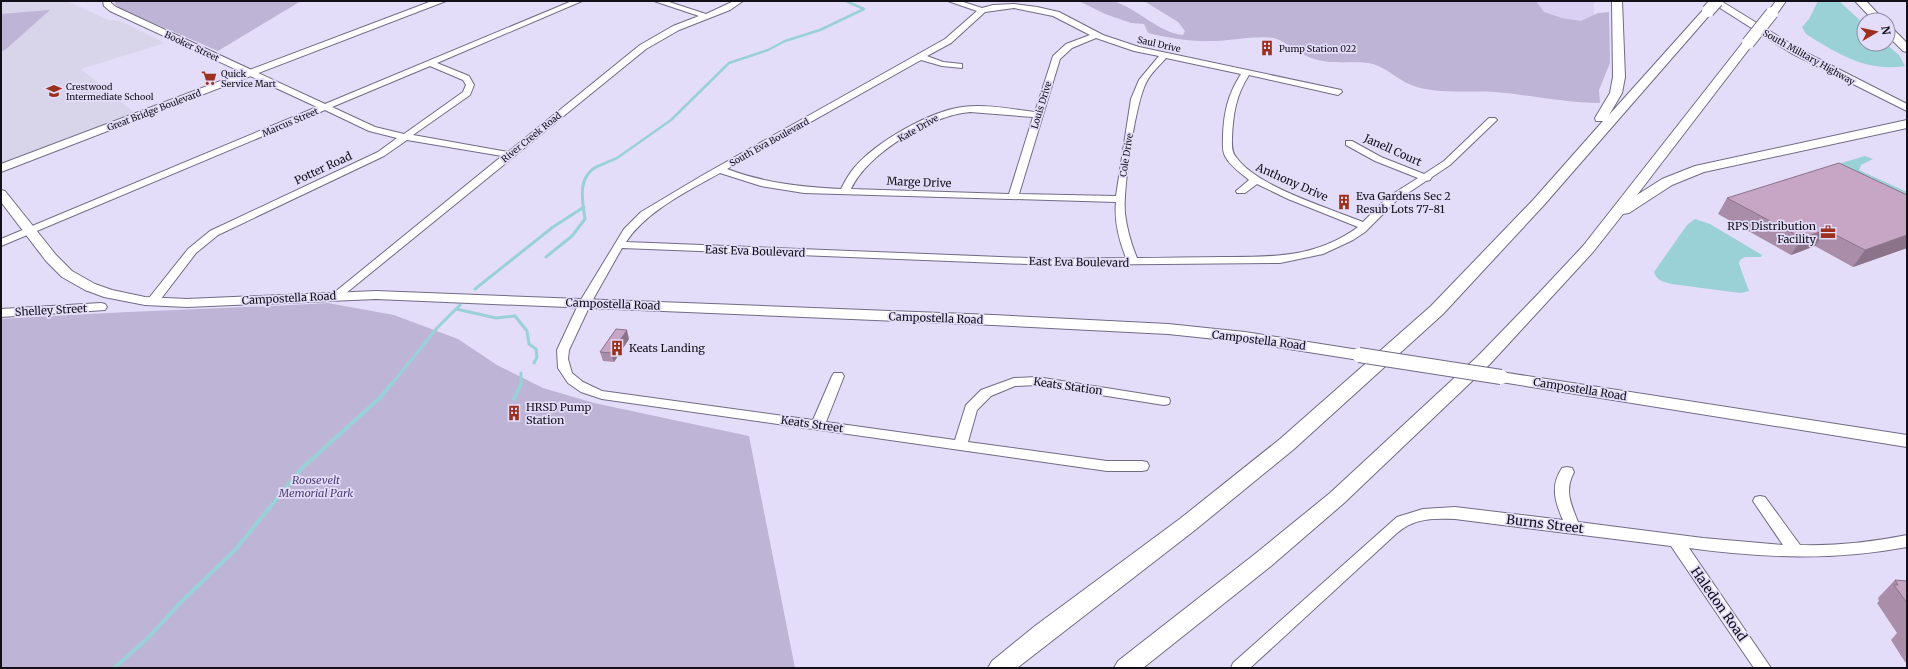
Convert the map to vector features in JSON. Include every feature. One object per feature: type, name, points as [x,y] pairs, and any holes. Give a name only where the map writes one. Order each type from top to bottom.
[{"type":"highway","points":[[1539,202],[1602,117],[1616,93],[1619,77],[1617,1]]},
{"type":"highway","points":[[1000,668],[1043,632],[1188,524],[1287,444],[1437,310],[1539,202],[1717,1]]},
{"type":"highway","points":[[1126,668],[1263,560],[1337,498],[1484,360],[1545,298],[1611,220],[1781,1]]},
{"type":"highway","points":[[1860,1],[1871,12]]},
{"type":"highway","points":[[1896,38],[1907,49]]},
{"type":"highway","points":[[1611,220],[1667,182],[1700,169],[1907,124]]},
{"type":"highway","points":[[1889,128],[1907,128]]},
{"type":"highway","points":[[987,668],[1043,632]]},
{"type":"main road","name":"Great Bridge Boulevard","points":[[1,168],[441,1]]},
{"type":"main road","name":"South Military Highway","points":[[1727,1],[1803,47],[1907,100]]},
{"type":"main road","name":"South Military Highway","points":[[1711,6],[1907,108]]},
{"type":"main road","name":"Campostella Road","points":[[1,194],[60,268],[80,282],[110,294],[153,301],[194,303],[336,296],[418,296],[1150,328],[1245,337],[1359,354],[1907,441]]},
{"type":"street","name":"Booker Street","points":[[107,1],[107,4],[113,9],[372,129],[406,137],[510,155]]},
{"type":"street","name":"Marcus Street","points":[[1,243],[578,1]]},
{"type":"street","points":[[658,1],[705,16]]},
{"type":"street","name":"River Creek Road","points":[[336,296],[643,47],[668,32],[740,1]]},
{"type":"street","points":[[952,1],[982,10]]},
{"type":"street","name":"Saul Drive","points":[[982,10],[1002,6],[1037,9],[1065,18],[1096,35],[1121,45],[1338,92]]},
{"type":"street","name":"South Eva Boulevard","points":[[585,303],[628,231],[650,210],[955,36],[982,10]]},
{"type":"street","name":"Louis Drive","points":[[1013,197],[1056,58],[1069,46],[1096,35]]},
{"type":"street","name":"Cole Drive","points":[[1133,262],[1125,241],[1121,222],[1120,199],[1135,99],[1143,80],[1164,55]]},
{"type":"street","points":[[920,57],[942,64],[959,66]]},
{"type":"street","name":"Potter Road","points":[[153,301],[192,251],[214,233],[371,159],[406,137],[464,96],[469,90],[470,85],[466,78],[430,63]]},
{"type":"street","name":"Anthony Drive","points":[[1246,73],[1230,102],[1228,112],[1228,150],[1236,165],[1255,180],[1364,226]]},
{"type":"street","name":"Kate Drive","points":[[845,192],[854,174],[864,162],[876,152],[937,116],[972,109],[1038,115]]},
{"type":"street","name":"East Eva Boulevard","points":[[619,245],[1052,262],[1261,261],[1295,258],[1319,252],[1337,245],[1349,238],[1392,199],[1408,187],[1427,178],[1448,163],[1492,120]]},
{"type":"street","name":"Janell Court","points":[[1349,143],[1378,159],[1427,178]]},
{"type":"street","name":"Marge Drive","points":[[720,170],[747,181],[774,187],[845,192],[1120,199]]},
{"type":"street","points":[[1241,192],[1255,180]]},
{"type":"street","name":"Keats Street","points":[[585,303],[563,350],[561,358],[564,373],[572,382],[582,389],[602,395],[1107,466],[1142,466]]},
{"type":"street","name":"Shelley Street","points":[[1,313],[101,307]]},
{"type":"street","points":[[818,425],[838,376]]},
{"type":"street","name":"Keats Station","points":[[960,445],[971,408],[986,393],[1014,382],[1036,381],[1164,401]]},
{"type":"street","points":[[1567,472],[1563,476],[1560,484],[1573,527]]},
{"type":"street","points":[[1760,501],[1796,551]]},
{"type":"street","name":"Burns Street","points":[[1239,668],[1384,536],[1404,520],[1435,513],[1455,513],[1734,547],[1796,551],[1852,549],[1907,542]]},
{"type":"street","name":"Haledon Road","points":[[1675,540],[1763,668]]},
{"type":"shaded area","name":"Crestwood Intermediate School","points":[[1,1],[67,1],[108,20],[121,21],[165,43],[81,69],[135,113],[1,163]]},
{"type":"shaded area","points":[[1530,1],[1594,1],[1593,69]]},
{"type":"shaded area","points":[[1818,1],[1839,1],[1856,17],[1856,52],[1895,52],[1899,55],[1905,66],[1878,66],[1853,60],[1806,34],[1802,27],[1809,19]]},
{"type":"shaded area","points":[[1865,156],[1873,159],[1861,165],[1859,170],[1907,192],[1907,199],[1838,164]]},
{"type":"shaded area","points":[[1695,219],[1710,224],[1762,255],[1761,257],[1745,257],[1740,260],[1739,264],[1749,291],[1741,293],[1666,283],[1661,281],[1655,275],[1654,272],[1687,225]]},
{"type":"green space","points":[[115,1],[301,1],[218,51],[119,8],[115,4]]},
{"type":"green space","points":[[1079,1],[1113,1],[1131,9],[1165,30],[1183,35],[1185,31],[1178,22],[1144,1],[1536,1],[1544,12],[1562,18],[1581,21],[1598,13],[1609,12],[1610,63],[1599,90],[1600,103],[1574,102],[1495,92],[1452,92],[1431,90],[1411,85],[1374,64],[1361,62],[1325,61],[1311,58],[1277,39],[1255,37],[1220,41],[1196,41],[1148,33],[1144,24],[1131,23],[1105,14]]},
{"type":"green space","points":[[50,10],[5,50],[1,51],[1,14]]},
{"type":"green space","name":"Roosevelt Memorial Park","points":[[328,303],[394,315],[458,339],[497,365],[543,388],[594,403],[749,436],[795,668],[1,668],[1,319]]},
{"type":"building","name":"RPS Distribution Facility","points":[[1839,163],[1907,195],[1907,235],[1865,250],[1826,230],[1802,238],[1727,198]]},
{"type":"building","points":[[616,329],[627,330],[611,353],[600,352]]},
{"type":"building","points":[[1895,580],[1907,581],[1907,603],[1894,585],[1898,585]]},
{"type":"waterway","points":[[597,167],[617,158],[671,120],[729,63],[768,50],[785,41],[820,30],[864,9],[846,1]]},
{"type":"waterway","points":[[583,207],[582,189],[584,182],[591,170],[597,167]]},
{"type":"waterway","points":[[475,289],[553,227],[583,207]]},
{"type":"waterway","points":[[546,257],[572,236],[585,219],[583,207]]},
{"type":"waterway","points":[[456,309],[460,305]]},
{"type":"waterway","points":[[391,385],[437,328],[456,309]]},
{"type":"waterway","points":[[456,309],[496,318],[515,316],[527,331],[529,344],[536,349],[537,357],[534,363]]},
{"type":"waterway","points":[[521,373],[521,384]]},
{"type":"waterway","points":[[114,668],[147,639],[180,603],[235,550],[302,468],[381,397],[391,384]]},
{"type":"waterway","points":[[514,399],[521,384]]},
{"type":"place","name":"Pump Station 022","points":[[1267,48]]},
{"type":"place","name":"Quick Service Mart","points":[[209,78]]},
{"type":"place","name":"Crestwood Intermediate School","points":[[54,91]]},
{"type":"place","name":"Eva Gardens Sec 2 Resub Lots 77-81","points":[[1344,202]]},
{"type":"place","name":"RPS Distribution Facility","points":[[1828,232]]},
{"type":"place","name":"Keats Landing","points":[[617,348]]},
{"type":"place","name":"HRSD Pump Station","points":[[514,413]]}]
